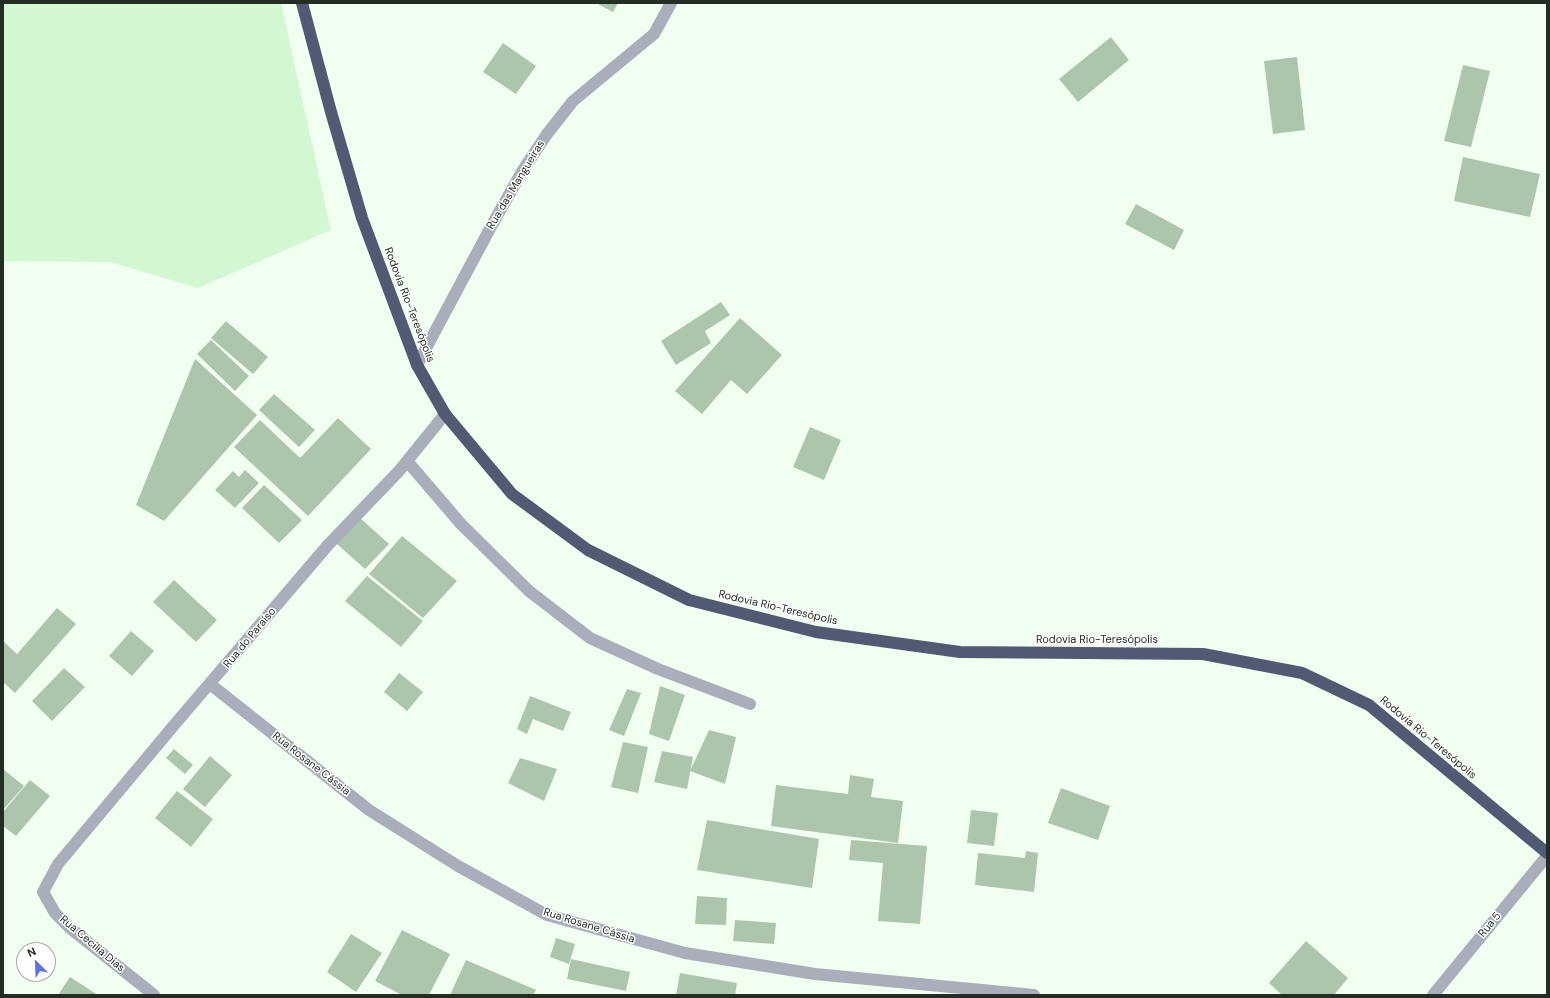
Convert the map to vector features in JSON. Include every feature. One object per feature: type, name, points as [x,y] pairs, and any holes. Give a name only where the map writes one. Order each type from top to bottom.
[{"type":"highway","name":"Rodovia Rio-Teresópolis","points":[[302,3],[331,112],[362,218],[417,365],[445,414],[512,494],[588,550],[689,600],[816,632],[960,652],[1203,654],[1302,673],[1369,705],[1547,854]]},
{"type":"street","name":"Rua das Mangueiras","points":[[417,365],[492,223],[523,170],[547,134],[573,101],[654,34],[671,3]]},
{"type":"street","name":"Rua do Paraíso","points":[[58,864],[165,735],[328,545],[407,461],[445,414]]},
{"type":"street","points":[[407,461],[461,524],[529,591],[590,638],[658,669],[750,704]]},
{"type":"street","name":"Rua Rosane Cássia","points":[[210,684],[369,810],[458,866],[547,915],[684,953],[816,974],[1034,995]]},
{"type":"street","name":"Rua 5","points":[[1433,995],[1547,854]]},
{"type":"street","name":"Rua Cecilia Dias","points":[[58,864],[43,892],[55,913],[70,928],[154,995]]},
{"type":"green space","points":[[3,3],[281,3],[331,230],[198,288],[110,262],[3,261]]},
{"type":"building","points":[[596,3],[618,3],[613,12]]},
{"type":"building","points":[[1111,37],[1129,60],[1078,102],[1059,79]]},
{"type":"building","points":[[503,43],[536,66],[516,94],[483,72]]},
{"type":"building","points":[[1297,57],[1305,130],[1273,134],[1264,61]]},
{"type":"building","points":[[1463,65],[1490,71],[1471,147],[1444,141]]},
{"type":"building","points":[[1463,157],[1540,174],[1530,217],[1454,201]]},
{"type":"building","points":[[1136,204],[1184,230],[1174,250],[1125,224]]},
{"type":"building","points":[[721,302],[730,315],[705,331],[711,343],[676,365],[661,341]]},
{"type":"building","points":[[740,318],[782,355],[747,394],[731,380],[702,414],[675,391]]},
{"type":"building","points":[[226,321],[268,357],[253,374],[211,338]]},
{"type":"building","points":[[211,340],[249,376],[235,391],[197,354]]},
{"type":"building","points":[[195,359],[257,415],[164,521],[136,505]]},
{"type":"building","points":[[274,394],[315,430],[299,447],[259,410]]},
{"type":"building","points":[[338,418],[371,449],[308,516],[234,447],[260,420],[300,458]]},
{"type":"building","points":[[810,427],[841,440],[824,480],[793,467]]},
{"type":"building","points":[[245,470],[259,483],[235,508],[215,490],[233,471],[239,477]]},
{"type":"building","points":[[264,485],[302,520],[279,543],[242,508]]},
{"type":"building","points":[[360,518],[389,544],[365,569],[337,544]]},
{"type":"building","points":[[402,536],[457,581],[423,618],[369,574]]},
{"type":"building","points":[[367,576],[423,621],[401,647],[345,601]]},
{"type":"building","points":[[174,580],[217,620],[196,642],[153,602]]},
{"type":"building","points":[[57,608],[76,624],[15,693],[3,682],[3,641],[17,654]]},
{"type":"building","points":[[131,631],[154,651],[132,676],[109,656]]},
{"type":"building","points":[[64,668],[85,687],[52,721],[32,701]]},
{"type":"building","points":[[399,673],[423,692],[407,711],[384,692]]},
{"type":"building","points":[[660,686],[685,695],[669,741],[649,734]]},
{"type":"building","points":[[627,689],[641,693],[624,736],[609,730]]},
{"type":"building","points":[[530,696],[571,712],[563,731],[533,719],[527,734],[517,729]]},
{"type":"building","points":[[709,730],[736,737],[725,784],[690,771]]},
{"type":"building","points":[[623,742],[648,747],[638,793],[611,787]]},
{"type":"building","points":[[174,749],[193,765],[185,774],[166,758]]},
{"type":"building","points":[[662,751],[693,757],[687,789],[654,782]]},
{"type":"building","points":[[210,756],[232,775],[205,807],[183,789]]},
{"type":"building","points":[[520,758],[557,769],[544,801],[508,783]]},
{"type":"building","points":[[3,769],[24,786],[3,810]]},
{"type":"building","points":[[850,775],[874,779],[871,797],[903,801],[898,843],[771,826],[776,785],[848,794]]},
{"type":"building","points":[[30,780],[50,796],[16,836],[3,826],[3,812]]},
{"type":"building","points":[[1061,788],[1110,806],[1098,840],[1048,823]]},
{"type":"building","points":[[177,791],[213,819],[191,847],[155,818]]},
{"type":"building","points":[[971,810],[998,813],[994,846],[967,843]]},
{"type":"building","points":[[707,820],[819,839],[812,888],[697,870]]},
{"type":"building","points":[[851,840],[927,846],[920,924],[878,921],[883,863],[849,860]]},
{"type":"building","points":[[1026,851],[1038,853],[1034,892],[975,885],[978,853],[1025,858]]},
{"type":"building","points":[[697,896],[727,898],[726,925],[695,924]]},
{"type":"building","points":[[735,920],[776,923],[774,944],[733,941]]},
{"type":"building","points":[[402,930],[450,954],[429,995],[402,995],[375,981]]},
{"type":"building","points":[[351,934],[382,953],[356,992],[327,972]]},
{"type":"building","points":[[556,938],[575,944],[569,964],[550,957]]},
{"type":"building","points":[[1306,941],[1348,978],[1334,995],[1282,995],[1269,983]]},
{"type":"building","points":[[571,959],[630,972],[626,991],[567,979]]},
{"type":"building","points":[[466,960],[536,990],[533,995],[450,995]]},
{"type":"building","points":[[680,973],[737,983],[735,995],[676,995]]},
{"type":"building","points":[[70,977],[98,995],[58,995]]}]
